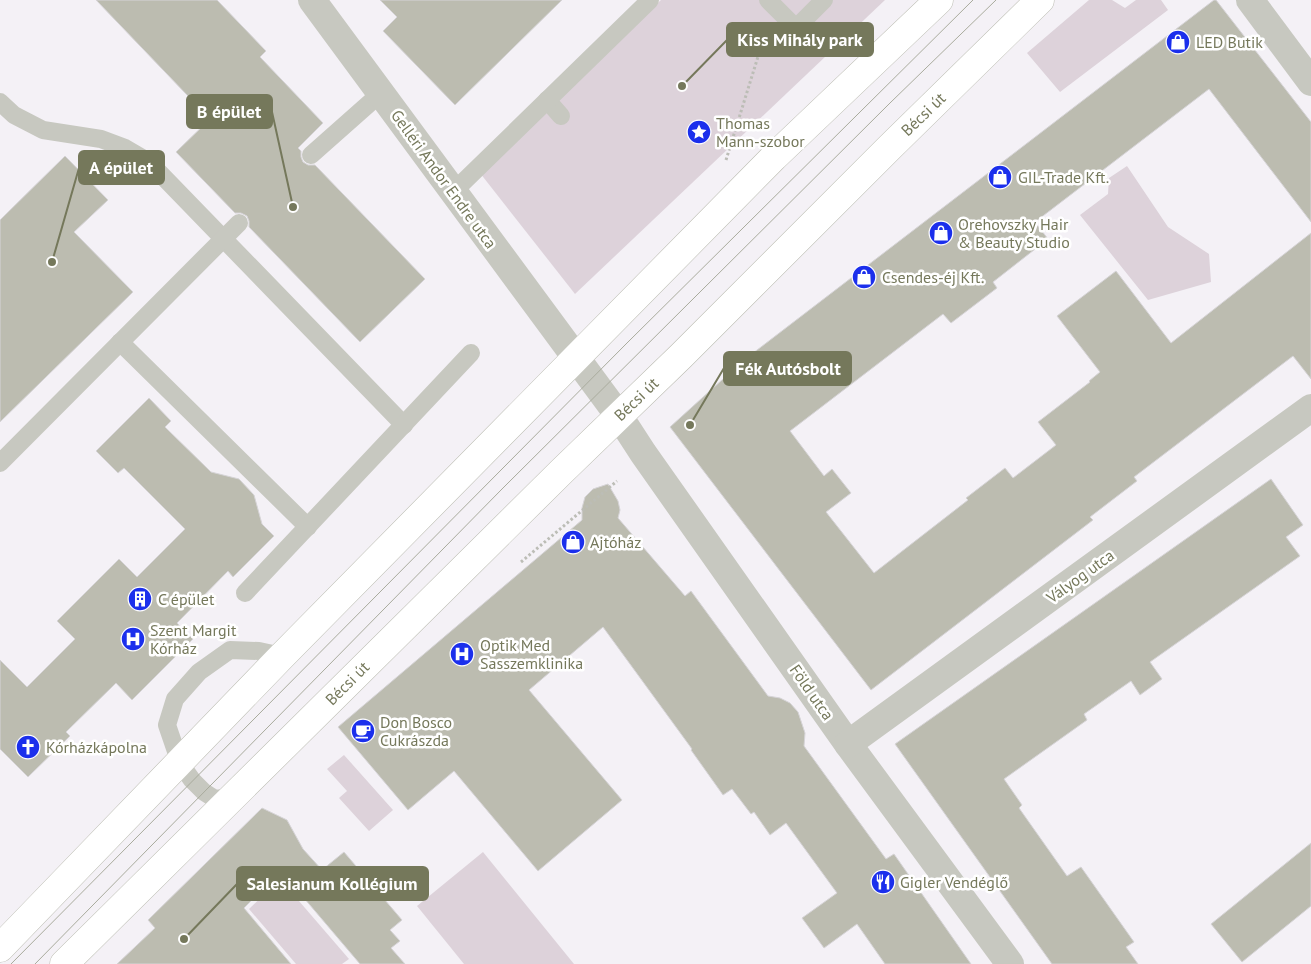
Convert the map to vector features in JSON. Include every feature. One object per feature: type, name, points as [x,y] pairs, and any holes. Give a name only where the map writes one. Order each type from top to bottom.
[{"type":"main road","points":[[0,948],[282,656],[774,158],[939,0]]},
{"type":"main road","name":"Bécsi út","points":[[64,964],[618,416],[682,356],[889,148],[1040,0]]},
{"type":"street","points":[[1250,0],[1311,82]]},
{"type":"street","name":"Gelléri Andor Endre utca","points":[[314,1],[618,416]]},
{"type":"street","name":"Vályog utca","points":[[848,744],[1311,408]]},
{"type":"street","name":"Föld utca","points":[[618,416],[848,744],[1010,964]]},
{"type":"lane","points":[[453,192],[650,0]]},
{"type":"lane","points":[[771,3],[796,28],[824,0]]},
{"type":"lane","points":[[311,155],[381,93]]},
{"type":"lane","points":[[547,100],[561,116]]},
{"type":"lane","points":[[0,102],[14,115],[43,130],[101,139],[125,148],[149,162],[404,425]]},
{"type":"lane","points":[[0,463],[239,223]]},
{"type":"lane","points":[[120,342],[308,527]]},
{"type":"lane","points":[[245,593],[471,354]]},
{"type":"lane","points":[[232,797],[215,799],[204,792],[192,780],[180,763],[167,725],[175,699],[199,672],[230,650],[259,651],[282,656]]},
{"type":"path","points":[[724,165],[771,3]]},
{"type":"path","points":[[521,562],[617,481]]},
{"type":"shaded area","points":[[661,0],[885,0],[575,294],[480,173]]},
{"type":"shaded area","points":[[1089,0],[1112,0],[1125,8],[1136,0],[1161,0],[1168,10],[1060,92],[1027,53]]},
{"type":"shaded area","points":[[1127,166],[1168,227],[1209,254],[1211,282],[1148,300],[1080,215],[1108,194],[1109,178]]},
{"type":"shaded area","points":[[344,755],[393,810],[369,831],[339,798],[347,791],[327,769]]},
{"type":"shaded area","points":[[483,852],[574,964],[464,964],[417,906]]},
{"type":"shaded area","points":[[280,879],[349,959],[342,964],[296,964],[249,909]]},
{"type":"building","points":[[96,0],[217,0],[266,51],[260,57],[323,123],[298,148],[301,151],[303,162],[308,165],[315,165],[425,279],[360,342],[249,227],[247,216],[235,213],[176,152],[210,119]]},
{"type":"building","points":[[380,0],[562,0],[455,105],[383,31],[397,17]]},
{"type":"building","points":[[1216,0],[1311,122],[1311,222],[1209,89],[1035,222],[1048,239],[993,282],[997,288],[951,323],[943,314],[790,431],[824,476],[832,469],[851,493],[826,512],[874,573],[968,500],[966,498],[1005,468],[1013,478],[1056,445],[1038,422],[1090,382],[1100,372],[1057,316],[1116,271],[1171,343],[1311,233],[1311,379],[1293,356],[1134,477],[1137,481],[1090,517],[1093,520],[871,690],[670,427],[744,360]]},
{"type":"building","points":[[65,156],[108,200],[74,232],[133,292],[0,422],[0,220]]},
{"type":"building","name":"C épület","points":[[149,398],[171,421],[165,427],[211,472],[239,479],[254,495],[262,524],[274,536],[233,577],[228,571],[177,623],[193,639],[132,700],[116,683],[66,732],[70,736],[28,777],[0,749],[0,660],[27,687],[75,639],[57,621],[119,559],[137,577],[185,529],[124,468],[118,473],[96,451]]},
{"type":"building","points":[[1271,479],[1303,525],[1286,537],[1300,556],[1150,662],[1162,679],[1140,695],[1131,681],[1084,714],[1087,720],[1004,779],[1022,805],[1019,808],[1067,876],[1081,867],[1134,942],[1126,947],[1138,964],[1052,964],[895,744]]},
{"type":"building","points":[[608,484],[618,501],[620,510],[618,518],[685,596],[691,591],[768,696],[780,698],[790,703],[798,712],[805,733],[804,746],[886,859],[894,854],[971,964],[885,964],[857,924],[824,948],[802,918],[837,893],[786,823],[770,835],[754,812],[751,814],[732,789],[723,795],[692,749],[603,627],[529,690],[622,800],[538,871],[454,771],[408,810],[338,727],[582,520],[582,508],[585,497],[593,489]]},
{"type":"building","points":[[262,808],[287,820],[303,849],[322,870],[344,852],[402,920],[390,930],[400,941],[391,948],[405,964],[360,964],[281,871],[244,908],[291,964],[117,964],[155,928],[148,920]]},
{"type":"building","points":[[1311,843],[1311,906],[1242,962],[1211,924]]},
{"type":"tram line","points":[[11,964],[627,343],[973,0]]},
{"type":"tram line","points":[[35,964],[502,489],[996,0]]},
{"type":"place","name":"LED Butik","points":[[1178,42]]},
{"type":"place","name":"Kiss Mihály park","points":[[682,86]]},
{"type":"place","name":"Thomas Mann-szobor","points":[[699,132]]},
{"type":"place","name":"GIL-Trade Kft.","points":[[1000,177]]},
{"type":"place","name":"B épület","points":[[293,207]]},
{"type":"place","name":"Orehovszky Hair & Beauty Studio","points":[[941,233]]},
{"type":"place","name":"A épület","points":[[52,262]]},
{"type":"place","name":"Csendes-éj Kft.","points":[[864,277]]},
{"type":"place","name":"Fék Autósbolt","points":[[690,425]]},
{"type":"place","name":"Ajtóház","points":[[573,542]]},
{"type":"place","name":"C épület","points":[[140,599]]},
{"type":"place","name":"Szent Margit Kórház","points":[[133,639]]},
{"type":"place","name":"Optik Med Sasszemklinika","points":[[462,654]]},
{"type":"place","name":"Don Bosco Cukrászda","points":[[363,731]]},
{"type":"place","name":"Kórházkápolna","points":[[28,747]]},
{"type":"place","name":"Gigler Vendéglő","points":[[883,882]]},
{"type":"place","name":"Salesianum Kollégium","points":[[184,939]]}]
